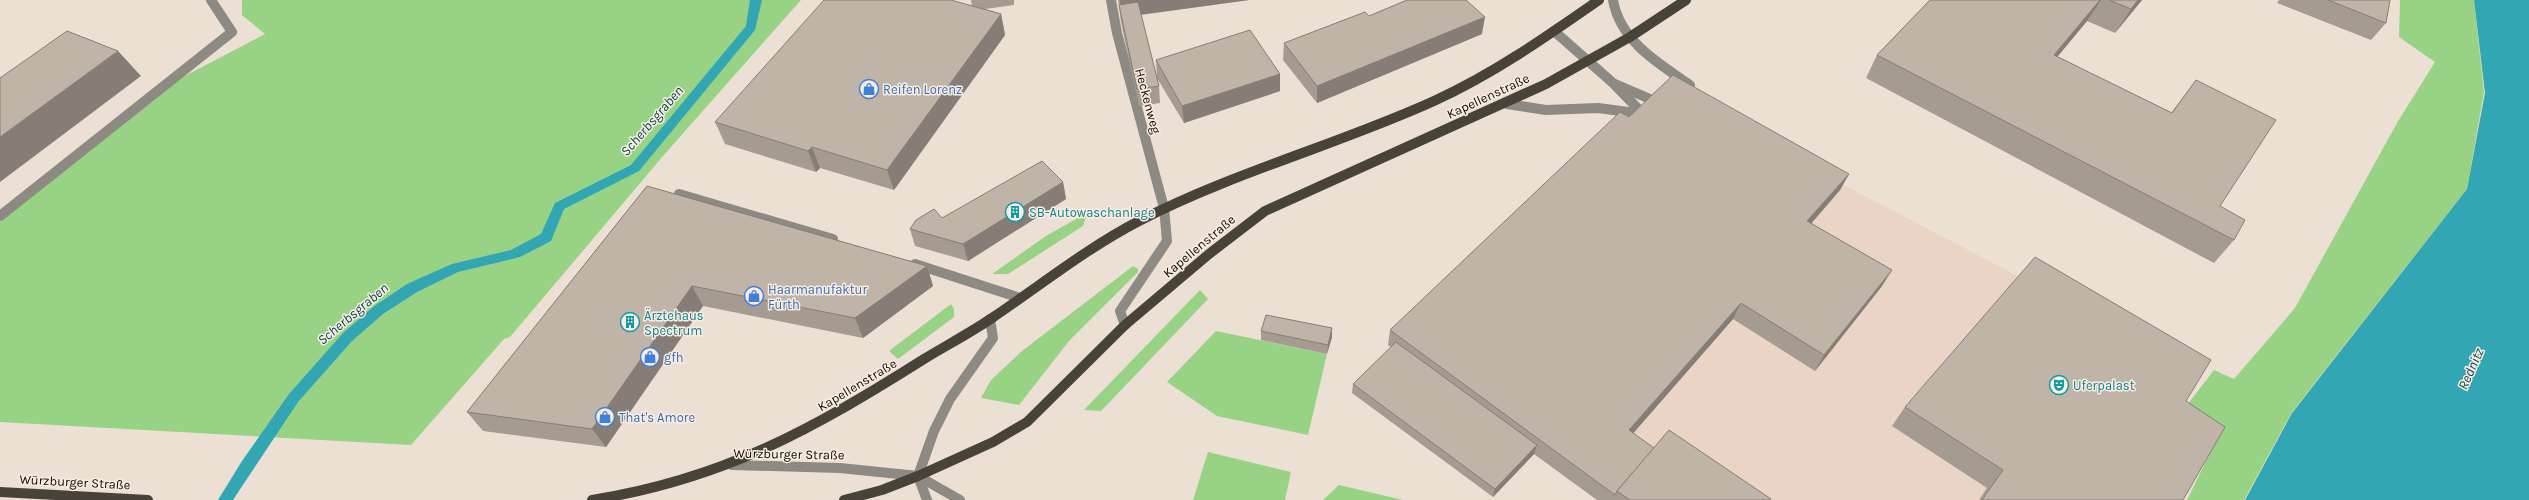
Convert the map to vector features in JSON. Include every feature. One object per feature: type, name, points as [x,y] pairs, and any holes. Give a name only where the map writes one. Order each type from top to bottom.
[{"type":"main road","name":"Kapellenstraße","points":[[732,465],[766,451],[842,412],[990,319],[1116,234],[1164,208],[1436,100],[1554,31],[1599,0]]},
{"type":"main road","name":"Kapellenstraße","points":[[918,476],[993,442],[1027,422],[1125,326],[1209,254],[1265,211],[1320,185],[1507,104],[1630,37],[1686,0]]},
{"type":"main road","name":"Würzburger Straße","points":[[592,500],[631,494],[689,480],[732,465]]},
{"type":"main road","points":[[844,500],[882,490],[918,476]]},
{"type":"main road","name":"Würzburger Straße","points":[[0,492],[148,500]]},
{"type":"street","points":[[0,216],[232,32],[212,0]]},
{"type":"street","name":"Heckenweg","points":[[1111,0],[1117,33],[1164,208],[1167,241],[1120,311],[1125,326]]},
{"type":"street","points":[[1613,0],[1618,20],[1630,37],[1652,59],[1690,85]]},
{"type":"street","points":[[1507,104],[1546,110],[1598,108],[1643,114],[1613,83],[1554,31]]},
{"type":"street","points":[[1613,83],[1657,102]]},
{"type":"street","points":[[679,194],[846,243]]},
{"type":"street","points":[[906,261],[1020,298]]},
{"type":"street","points":[[927,500],[918,476],[928,444],[953,394],[993,338],[990,319]]},
{"type":"street","name":"Würzburger Straße","points":[[732,465],[840,468],[918,476],[960,500]]},
{"type":"shaded area","points":[[1667,93],[2020,277],[2167,420],[2174,500],[1597,500],[1388,345],[1615,129]]},
{"type":"green space","points":[[242,0],[801,0],[663,156],[510,337],[504,339],[411,445],[0,422],[0,221],[177,80],[265,34],[242,15]]},
{"type":"green space","points":[[2400,0],[2474,0],[2484,92],[2467,189],[2292,412],[2244,500],[2187,500],[2214,445],[2177,418],[2214,370],[2234,379],[2295,308],[2397,123],[2435,62],[2399,37]]},
{"type":"green space","points":[[1087,214],[1083,226],[1008,274],[992,274],[1046,236]]},
{"type":"green space","points":[[1133,266],[1138,269],[1138,272],[1069,341],[1019,405],[981,398],[991,380],[1022,351]]},
{"type":"green space","points":[[1200,290],[1208,299],[1101,411],[1084,410]]},
{"type":"green space","points":[[951,304],[954,309],[954,317],[898,359],[889,351]]},
{"type":"green space","points":[[1216,331],[1327,354],[1308,435],[1217,416],[1167,382]]},
{"type":"green space","points":[[1208,452],[1291,472],[1285,500],[1193,500]]},
{"type":"green space","points":[[1339,485],[1403,500],[1323,500]]},
{"type":"water","name":"Rednitz","points":[[2474,0],[2529,0],[2529,500],[2245,500],[2292,413],[2467,189],[2485,93]]},
{"type":"building","name":"Reifen Lorenz","points":[[824,0],[951,0],[1001,14],[887,170],[812,147],[808,151],[715,122]]},
{"type":"building","points":[[1407,0],[1466,0],[1485,17],[1317,86],[1284,43],[1365,12],[1369,16]]},
{"type":"building","points":[[1930,0],[2100,0],[2054,55],[2172,113],[2196,80],[2276,120],[2220,206],[2245,220],[2234,240],[1877,55]]},
{"type":"building","points":[[2109,0],[2138,0],[2131,9]]},
{"type":"building","points":[[2328,0],[2390,0],[2386,23]]},
{"type":"building","points":[[1138,2],[1159,86],[1137,89],[1119,5]]},
{"type":"building","points":[[1250,30],[1280,74],[1182,106],[1156,60]]},
{"type":"building","points":[[67,31],[118,51],[0,137],[0,78]]},
{"type":"building","points":[[1673,75],[1849,174],[1807,221],[1892,270],[1824,355],[1741,303],[1629,430],[1654,448],[1615,495],[1390,330],[1620,112],[1629,117]]},
{"type":"building","points":[[1042,161],[1063,182],[963,244],[910,229],[916,220],[934,209],[942,218]]},
{"type":"building","name":"Ärztehaus Spectrum","points":[[647,186],[927,266],[855,318],[692,286],[592,429],[467,412]]},
{"type":"building","points":[[2035,257],[2211,360],[2186,401],[2225,427],[2183,500],[1982,500],[2003,470],[1905,407]]},
{"type":"building","points":[[1266,315],[1332,328],[1328,345],[1261,331]]},
{"type":"building","points":[[1396,342],[1537,445],[1495,489],[1353,384]]},
{"type":"building","points":[[1669,430],[1771,499],[1630,500],[1617,491]]},
{"type":"waterway","name":"Scherbsgraben","points":[[225,500],[269,431],[319,366],[347,337],[378,310],[412,288],[449,270],[464,265],[511,255],[529,247],[546,237],[559,206],[635,168],[751,27],[756,0]]},
{"type":"place","name":"Reifen Lorenz","points":[[869,89]]},
{"type":"place","name":"SB-Autowaschanlage","points":[[1015,212]]},
{"type":"place","name":"Haarmanufaktur Fürth","points":[[754,296]]},
{"type":"place","name":"Ärztehaus Spectrum","points":[[630,322]]},
{"type":"place","name":"gfh","points":[[650,357]]},
{"type":"place","name":"Uferpalast","points":[[2059,385]]},
{"type":"place","name":"That's Amore","points":[[605,417]]}]
